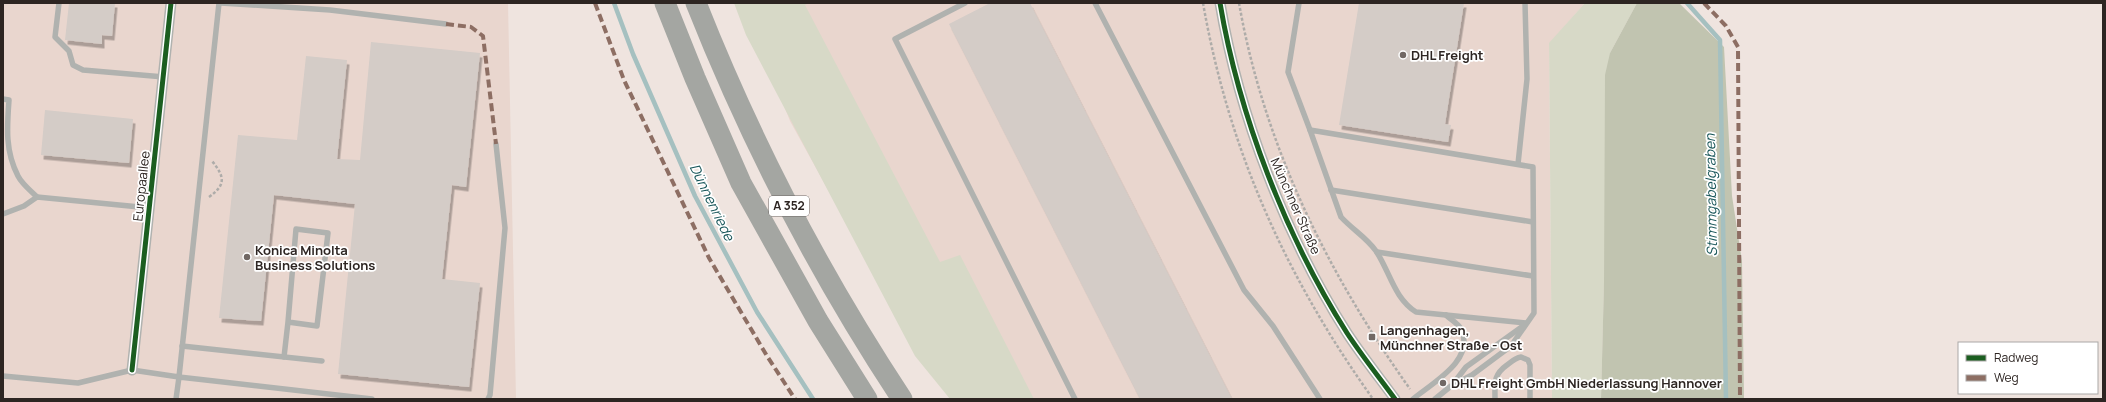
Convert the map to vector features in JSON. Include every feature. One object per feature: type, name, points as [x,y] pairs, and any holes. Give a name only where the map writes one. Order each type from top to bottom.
[{"type":"highway","name":"A 352","points":[[665,3],[695,78],[741,183],[818,321],[867,399]]},
{"type":"highway","name":"A 352","points":[[696,3],[722,69],[803,234],[845,308],[902,399]]},
{"type":"street","name":"Europaallee","points":[[132,370],[171,3]]},
{"type":"street","name":"Münchner Straße","points":[[1220,3],[1240,91],[1253,132],[1282,206],[1301,248],[1347,332],[1395,399]]},
{"type":"lane","points":[[59,3],[56,40],[69,51],[72,62],[76,67],[83,70],[164,77]]},
{"type":"lane","points":[[176,399],[220,3],[330,10],[446,24]]},
{"type":"lane","points":[[965,3],[895,39],[1075,399]]},
{"type":"lane","points":[[1095,3],[1244,290],[1273,326],[1320,399]]},
{"type":"lane","points":[[1300,3],[1288,72],[1341,217],[1350,227],[1364,235],[1377,252],[1406,305],[1416,312],[1526,323]]},
{"type":"lane","points":[[1518,164],[1527,79],[1525,3]]},
{"type":"lane","points":[[3,99],[9,100],[6,137],[10,154],[18,176],[36,197]]},
{"type":"lane","points":[[1310,130],[1532,167],[1534,313],[1511,346],[1472,375],[1451,386],[1435,399]]},
{"type":"lane","points":[[488,399],[490,395],[505,228],[496,144]]},
{"type":"lane","points":[[1331,190],[1533,222]]},
{"type":"lane","points":[[3,214],[24,206],[36,197],[150,208]]},
{"type":"lane","points":[[284,357],[296,229],[328,233],[317,326],[288,322]]},
{"type":"lane","points":[[1377,252],[1533,276]]},
{"type":"lane","points":[[1414,398],[1452,367],[1462,355],[1465,340],[1461,328],[1445,315]]},
{"type":"lane","points":[[1451,386],[1466,367],[1526,323]]},
{"type":"lane","points":[[182,346],[322,361]]},
{"type":"lane","points":[[1495,399],[1495,378],[1499,371],[1514,360],[1521,357],[1528,360],[1530,365],[1530,399]]},
{"type":"lane","points":[[3,376],[78,383],[132,370],[179,377],[372,399]]},
{"type":"path","points":[[1239,3],[1244,33],[1260,94],[1279,151],[1302,208],[1354,305],[1379,346],[1414,398]]},
{"type":"path","points":[[198,205],[218,190],[222,182],[220,172],[204,152]]},
{"type":"shaded area","points":[[3,3],[508,3],[516,399],[3,399]]},
{"type":"shaded area","points":[[744,3],[1585,3],[1549,44],[1552,399],[954,399],[916,349],[790,121]]},
{"type":"green space","points":[[734,3],[809,3],[805,5],[940,262],[960,255],[1034,399],[950,399],[915,356],[746,35]]},
{"type":"green space","points":[[1585,3],[1637,3],[1610,53],[1601,399],[1552,399],[1549,43]]},
{"type":"green space","points":[[1637,3],[1679,3],[1724,47],[1732,196],[1742,261],[1744,399],[1601,399],[1604,282],[1605,75],[1610,53]]},
{"type":"building","points":[[69,3],[115,3],[112,36],[102,35],[102,44],[65,40]]},
{"type":"building","points":[[990,3],[1030,3],[1232,399],[1140,399],[949,24]]},
{"type":"building","name":"DHL Freight","points":[[1359,3],[1464,3],[1445,124],[1451,125],[1448,142],[1339,125]]},
{"type":"building","points":[[371,42],[480,53],[466,187],[452,185],[442,279],[480,283],[469,387],[338,374],[355,204],[274,195],[261,321],[219,318],[238,135],[297,140],[306,56],[347,60],[337,159],[360,160]]},
{"type":"building","points":[[45,110],[133,119],[129,163],[41,155]]},
{"type":"waterway","name":"Dünnenriede","points":[[614,3],[633,54],[695,196],[757,312],[813,399]]},
{"type":"waterway","name":"Stimmgabelgraben","points":[[1687,3],[1720,40],[1726,399]]},
{"type":"marked path","points":[[595,3],[624,80],[709,258],[767,356],[795,399]]},
{"type":"marked path","points":[[1704,3],[1726,26],[1738,47],[1740,399]]},
{"type":"marked path","points":[[446,24],[471,27],[483,36],[496,144]]},
{"type":"cycle path","points":[[132,370],[171,3]]},
{"type":"cycle path","points":[[1220,3],[1228,46],[1252,132],[1285,216],[1304,257],[1347,333],[1395,399]]},
{"type":"place","name":"DHL Freight","points":[[1403,55]]},
{"type":"place","name":"Konica Minolta Business Solutions","points":[[247,257]]},
{"type":"place","name":"Langenhagen, Münchner Straße - Ost","points":[[1372,337]]},
{"type":"place","name":"DHL Freight GmbH Niederlassung Hannover","points":[[1443,383]]}]
